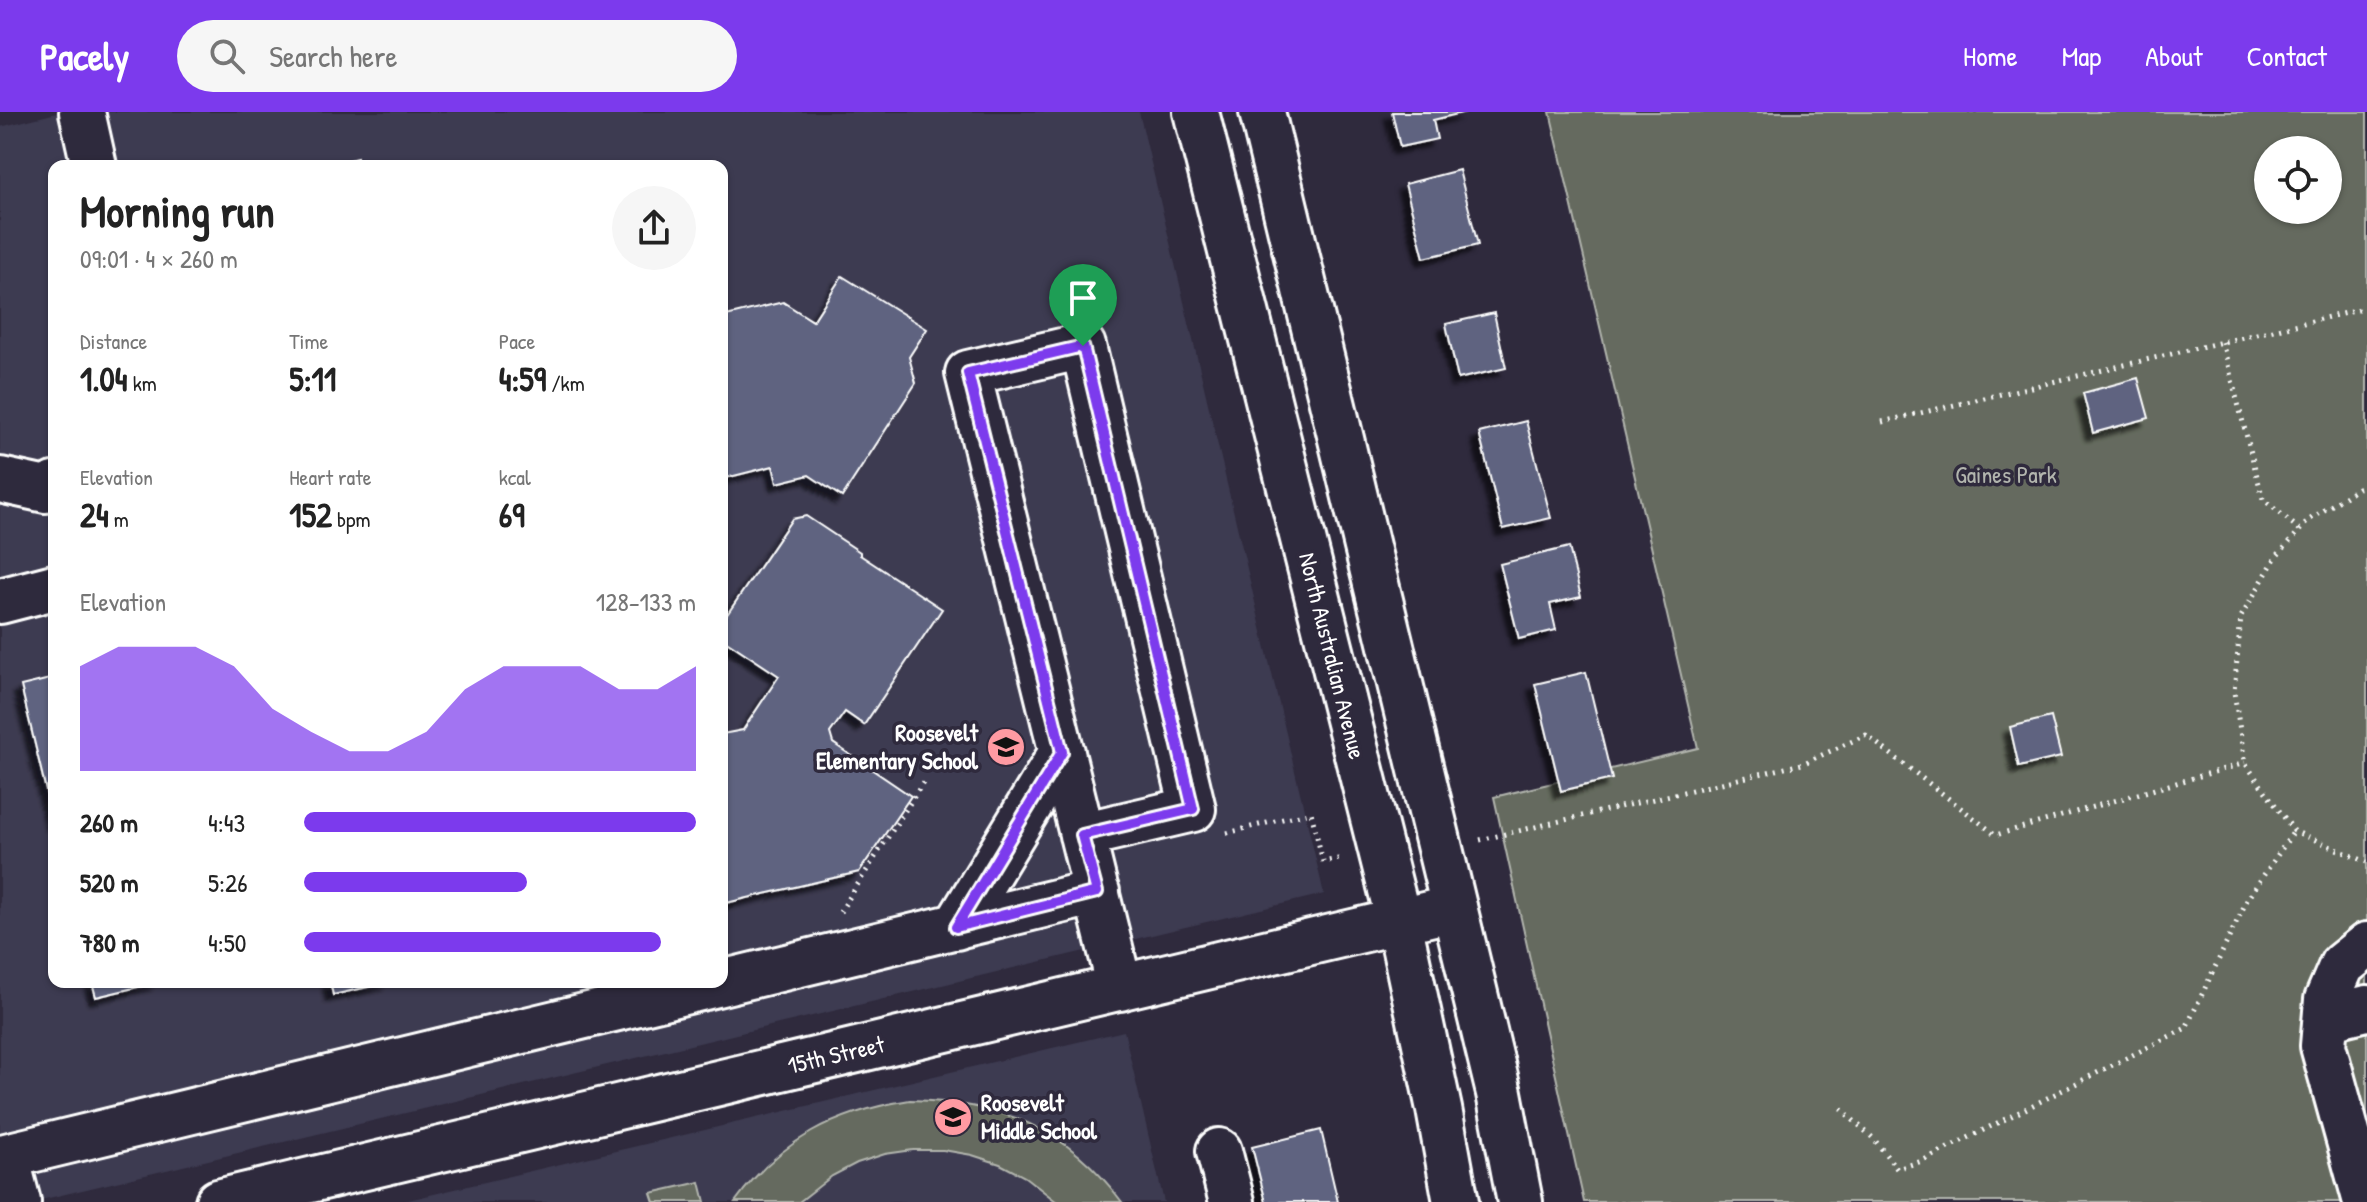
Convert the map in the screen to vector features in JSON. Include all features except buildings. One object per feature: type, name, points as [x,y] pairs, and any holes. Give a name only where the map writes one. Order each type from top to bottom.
[{"type":"main road","points":[[82,112],[93,160]]},
{"type":"main road","name":"North Australian Avenue","points":[[1196,112],[1399,922],[1456,1202]]},
{"type":"main road","points":[[1262,112],[1499,1093],[1520,1202]]},
{"type":"main road","points":[[1082,835],[1193,809],[1083,346],[968,373],[1082,835],[1097,892],[1120,988]]},
{"type":"main road","points":[[0,601],[48,589]]},
{"type":"main road","points":[[956,927],[1062,752]]},
{"type":"main road","points":[[728,982],[1097,892]]},
{"type":"main road","name":"15th Street","points":[[218,1202],[1454,908]]},
{"type":"main road","points":[[2366,1202],[2323,1046],[2327,1000],[2342,965],[2367,945]]},
{"type":"main road","points":[[18,1202],[6,1156],[703,988]]},
{"type":"main road","points":[[2326,1018],[2367,1008]]},
{"type":"main road","points":[[1219,1151],[1232,1202]]},
{"type":"path","points":[[1882,422],[2367,308]]},
{"type":"path","points":[[2222,342],[2263,499],[2300,530]]},
{"type":"path","points":[[2367,486],[2358,488],[2309,520],[2276,557],[2241,617],[2234,692],[2245,763],[2294,831],[2367,862]]},
{"type":"path","points":[[1440,846],[1498,838],[1802,764],[1866,735],[1996,835],[2245,763]]},
{"type":"path","points":[[837,916],[926,778]]},
{"type":"path","points":[[1223,834],[1311,812],[1323,862],[1349,857]]},
{"type":"path","points":[[1841,1109],[1874,1139],[1897,1169],[1922,1161],[2186,1028],[2248,898],[2294,831]]},
{"type":"shaded area","name":"Roosevelt Elementary School","points":[[61,112],[1139,112],[1324,894],[32,1202],[0,1202],[0,127]]},
{"type":"shaded area","name":"Roosevelt Middle School","points":[[1124,1031],[1164,1202],[400,1202]]},
{"type":"green space","name":"Gaines Park","points":[[1550,112],[2367,112],[2367,1202],[1584,1202],[1494,797],[1698,748]]},
{"type":"green space","points":[[910,1100],[973,1106],[1029,1124],[1078,1155],[1101,1176],[1122,1202],[1057,1202],[1025,1177],[1000,1164],[943,1150],[913,1150],[885,1154],[857,1163],[832,1176],[799,1202],[735,1202],[771,1162],[811,1132],[857,1112]]},
{"type":"green space","points":[[700,1182],[705,1202],[654,1202],[651,1193]]},
{"type":"place","name":"Roosevelt Elementary School","points":[[1006,747]]},
{"type":"place","name":"Roosevelt Middle School","points":[[953,1117]]},
{"type":"route","points":[[1083,346],[1193,809],[1082,835],[1097,892],[956,927],[1062,752],[968,373],[1083,346]]}]
